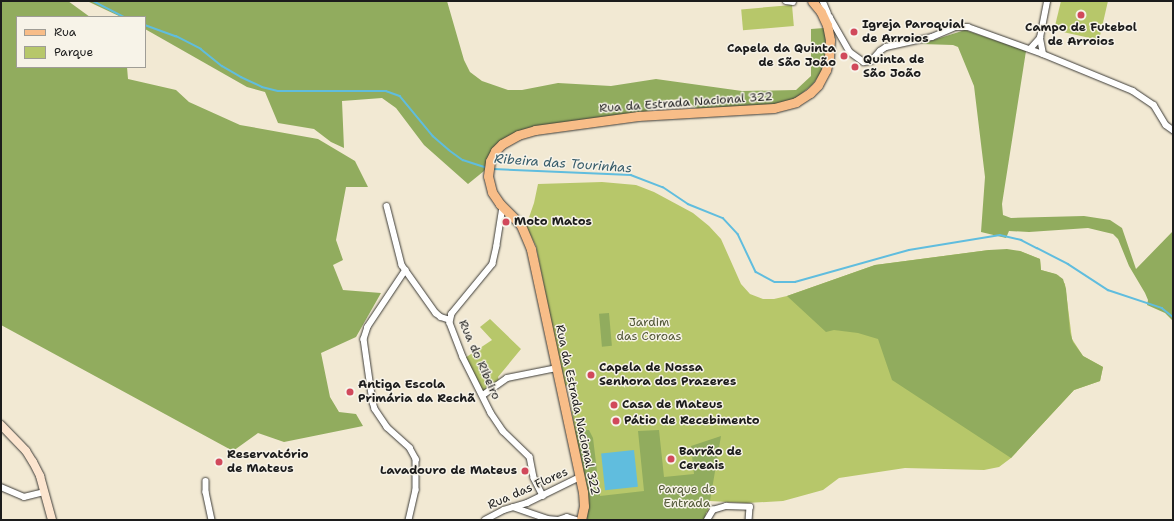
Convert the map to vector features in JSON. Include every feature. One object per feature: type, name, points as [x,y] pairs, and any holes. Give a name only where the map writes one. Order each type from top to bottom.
[{"type":"main road","name":"Rua da Estrada Nacional 322","points":[[581,520],[584,504],[580,477],[529,242],[521,225],[502,207],[490,189],[488,169],[493,153],[502,144],[531,131],[638,116],[774,108],[796,102],[810,93],[818,85],[826,70],[829,58],[828,30],[820,5],[812,1]]},
{"type":"main road","points":[[1,425],[30,456],[44,492],[52,520]]},
{"type":"street","points":[[786,1],[793,2]]},
{"type":"street","points":[[1042,54],[1040,38],[1047,1]]},
{"type":"street","points":[[820,5],[831,18],[848,48],[855,57],[864,62],[871,61],[886,47],[932,37],[962,26],[1030,49],[1138,94],[1154,105],[1166,125],[1173,130]]},
{"type":"street","points":[[1030,49],[1040,38]]},
{"type":"street","points":[[387,206],[400,260],[436,313],[441,317],[450,320]]},
{"type":"street","name":"Rua do Ribeiro","points":[[502,207],[493,264],[454,311],[450,320],[464,358],[489,410],[500,427],[529,455],[534,478],[543,496]]},
{"type":"street","points":[[406,270],[368,326],[364,339],[375,409],[387,427],[410,448],[416,459],[416,490],[409,520]]},
{"type":"street","points":[[483,395],[507,378],[557,368]]},
{"type":"street","name":"Rua das Flores","points":[[485,520],[496,514],[543,496],[580,477]]},
{"type":"street","points":[[206,481],[206,492],[212,520]]},
{"type":"street","points":[[1,487],[24,497],[44,492]]},
{"type":"street","points":[[707,520],[713,510],[726,506],[750,507],[749,520]]},
{"type":"street","points":[[513,507],[547,519],[558,520],[567,518],[576,520]]},
{"type":"street","points":[[496,514],[500,520]]},
{"type":"green space","points":[[1,1],[68,1],[89,16],[16,16],[16,68],[127,68],[128,79],[176,90],[189,102],[240,125],[318,139],[355,161],[368,187],[346,187],[336,240],[343,260],[333,265],[343,290],[381,293],[356,337],[321,353],[330,397],[339,412],[356,414],[363,426],[284,442],[258,433],[233,451],[1,325]]},
{"type":"green space","points":[[87,1],[447,1],[464,60],[470,72],[482,81],[508,90],[522,90],[558,83],[611,86],[656,79],[742,91],[796,90],[811,76],[811,29],[824,28],[827,49],[821,73],[812,85],[795,99],[780,104],[697,109],[685,99],[666,100],[656,104],[650,111],[514,133],[484,171],[468,184],[424,145],[396,108],[382,98],[342,101],[344,148],[331,142],[314,129],[278,123],[265,92],[247,87],[146,30],[146,16],[119,16]]},
{"type":"green space","name":"Campo de Futebol de Arroios","points":[[1061,1],[1108,1],[1099,40],[1054,30]]},
{"type":"green space","points":[[792,5],[794,26],[743,30],[741,9]]},
{"type":"green space","points":[[965,30],[1026,51],[1002,204],[1003,215],[1011,218],[1084,216],[1110,220],[1122,228],[1136,269],[1173,231],[1173,321],[1165,313],[1147,305],[1148,300],[1145,293],[1129,266],[1118,239],[1113,234],[1088,228],[1029,232],[1009,231],[1006,238],[981,232],[985,177],[974,86],[958,47],[953,45],[921,44]]},
{"type":"green space","name":"Jardim das Coroas","points":[[602,182],[636,185],[654,192],[693,213],[709,226],[721,239],[741,284],[750,294],[763,299],[774,299],[787,296],[875,265],[989,250],[1020,251],[1040,259],[1041,270],[1058,275],[1065,284],[1072,339],[1083,356],[1103,367],[1100,381],[1074,390],[1011,458],[999,467],[984,470],[905,468],[839,478],[823,490],[783,501],[746,503],[710,501],[708,512],[588,520],[586,518],[588,503],[586,487],[574,428],[569,385],[564,386],[536,246],[526,226],[534,203],[538,184]]},
{"type":"green space","points":[[1007,249],[1020,251],[1040,259],[1041,270],[1056,274],[1063,279],[1066,289],[1070,332],[1073,342],[1083,356],[1103,367],[1100,381],[1074,390],[1011,458],[892,380],[878,339],[858,333],[834,330],[826,332],[787,296],[875,265]]},
{"type":"green space","points":[[609,313],[612,346],[602,347],[599,314]]},
{"type":"green space","points":[[490,319],[521,349],[498,377],[499,381],[484,393],[465,358],[492,340],[480,327]]},
{"type":"green space","name":"Parque de Entrada","points":[[589,430],[593,438],[600,496],[644,491],[638,431],[659,430],[664,477],[694,474],[691,446],[721,436],[710,501],[704,520],[588,520],[586,518],[588,503],[586,487],[575,431]]},
{"type":"water","points":[[634,450],[638,487],[605,490],[601,453]]},
{"type":"waterway","name":"Ribeira das Tourinhas","points":[[93,1],[123,16]]},
{"type":"waterway","name":"Ribeira das Tourinhas","points":[[146,25],[176,36],[201,49],[222,66],[262,87],[278,91],[386,91],[400,96],[433,136],[449,150],[463,160],[485,167]]},
{"type":"waterway","name":"Ribeira das Tourinhas","points":[[493,169],[631,175],[663,187],[688,204],[723,218],[738,234],[756,272],[775,282],[795,282],[909,250],[1000,235],[1021,240],[1068,264],[1108,290],[1162,308],[1173,317]]},
{"type":"place","name":"Campo de Futebol de Arroios","points":[[1081,15]]},
{"type":"place","name":"Igreja Paroquial de Arroios","points":[[854,32]]},
{"type":"place","name":"Capela da Quinta de São João","points":[[844,56]]},
{"type":"place","name":"Quinta de São João","points":[[855,67]]},
{"type":"place","name":"Moto Matos","points":[[506,222]]},
{"type":"place","name":"Capela de Nossa Senhora dos Prazeres","points":[[591,375]]},
{"type":"place","name":"Antiga Escola Primária da Rechã","points":[[350,392]]},
{"type":"place","name":"Casa de Mateus","points":[[614,405]]},
{"type":"place","name":"Pátio de Recebimento","points":[[616,421]]},
{"type":"place","name":"Barrão de Cereais","points":[[671,459]]},
{"type":"place","name":"Reservatório de Mateus","points":[[219,462]]},
{"type":"place","name":"Lavadouro de Mateus","points":[[525,471]]}]
